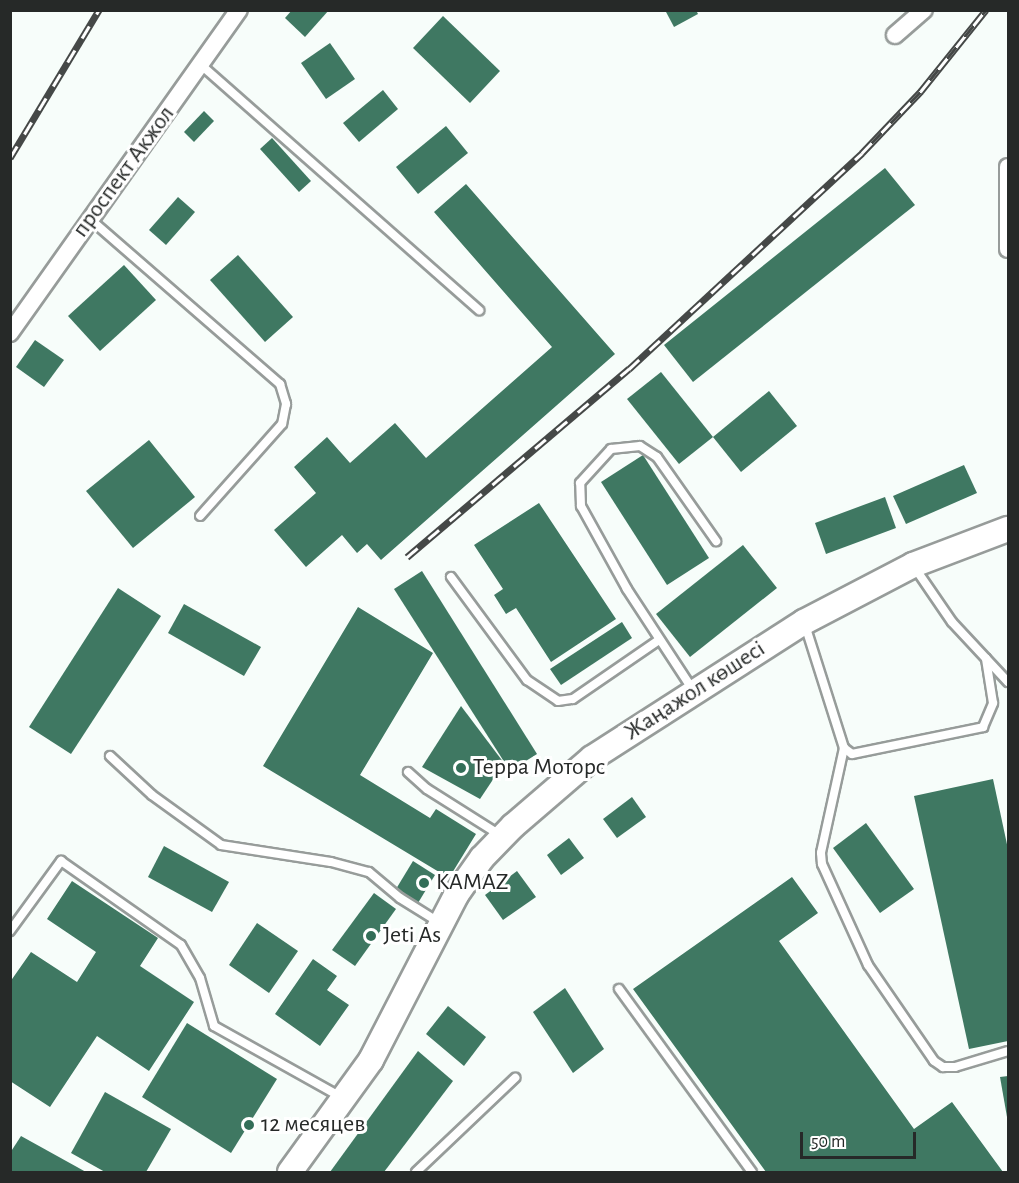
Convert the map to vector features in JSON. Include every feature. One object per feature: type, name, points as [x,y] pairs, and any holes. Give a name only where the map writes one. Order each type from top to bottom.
[{"type":"main road","name":"Жаңажол көшесі","points":[[290,1173],[371,1060],[456,895],[503,837],[592,758],[694,690],[804,622],[913,565],[1008,529]]},
{"type":"street","name":"проспект Акжол","points":[[10,333],[239,10]]},
{"type":"street","points":[[895,35],[924,10]]},
{"type":"street","points":[[1008,167],[1008,249]]},
{"type":"lane","points":[[201,65],[479,310]]},
{"type":"lane","points":[[90,219],[280,384],[286,404],[282,424],[200,516]]},
{"type":"lane","points":[[694,690],[659,640],[581,506],[580,483],[611,449],[640,447],[657,457],[716,541]]},
{"type":"lane","points":[[913,565],[952,622],[1008,682]]},
{"type":"lane","points":[[451,577],[527,680],[558,701],[573,699],[659,640]]},
{"type":"lane","points":[[804,622],[844,748],[821,853],[822,864],[868,965],[934,1061],[955,1067],[1008,1051]]},
{"type":"lane","points":[[844,748],[852,754],[863,754],[983,727],[993,704],[986,659]]},
{"type":"lane","points":[[110,756],[152,795],[221,845],[331,862],[369,872],[400,898],[443,924]]},
{"type":"lane","points":[[408,772],[427,789],[503,837]]},
{"type":"lane","points":[[10,931],[61,861],[181,945],[200,978],[214,1026],[343,1098]]},
{"type":"lane","points":[[620,989],[752,1173]]},
{"type":"lane","points":[[416,1173],[514,1078]]},
{"type":"building","points":[[292,10],[329,10],[305,37],[285,18]]},
{"type":"building","points":[[665,10],[696,10],[698,14],[674,27]]},
{"type":"building","points":[[443,16],[500,71],[470,103],[413,48]]},
{"type":"building","points":[[330,43],[355,79],[326,99],[301,63]]},
{"type":"building","points":[[383,90],[398,109],[359,142],[343,123]]},
{"type":"building","points":[[204,111],[214,121],[194,142],[184,132]]},
{"type":"building","points":[[446,126],[468,153],[418,194],[396,167]]},
{"type":"building","points":[[272,138],[311,181],[299,192],[260,149]]},
{"type":"building","points":[[885,168],[915,205],[693,382],[664,345]]},
{"type":"building","points":[[466,184],[615,354],[381,560],[367,544],[357,553],[342,535],[306,567],[274,530],[316,493],[294,467],[327,437],[350,463],[395,423],[426,458],[552,347],[434,212]]},
{"type":"building","points":[[178,197],[195,212],[166,245],[149,230]]},
{"type":"building","points":[[238,255],[293,317],[265,342],[210,280]]},
{"type":"building","points":[[124,265],[156,300],[100,351],[68,316]]},
{"type":"building","points":[[35,340],[64,360],[44,387],[16,367]]},
{"type":"building","points":[[661,372],[713,437],[679,464],[627,399]]},
{"type":"building","points":[[769,391],[797,426],[741,472],[713,437]]},
{"type":"building","points":[[149,440],[195,497],[133,548],[86,491]]},
{"type":"building","points":[[643,455],[709,558],[667,585],[601,482]]},
{"type":"building","points":[[964,465],[977,493],[906,524],[893,496]]},
{"type":"building","points":[[885,497],[896,528],[826,554],[815,523]]},
{"type":"building","points":[[539,503],[616,619],[551,662],[516,608],[506,614],[494,595],[503,589],[474,545]]},
{"type":"building","points":[[743,545],[777,588],[690,657],[656,614]]},
{"type":"building","points":[[422,571],[537,754],[510,771],[394,589]]},
{"type":"building","points":[[118,588],[161,616],[71,754],[29,727]]},
{"type":"building","points":[[184,604],[261,647],[244,676],[168,633]]},
{"type":"building","points":[[358,607],[433,653],[360,775],[430,818],[436,809],[476,834],[449,878],[263,766]]},
{"type":"building","points":[[622,622],[632,638],[561,685],[550,669]]},
{"type":"building","points":[[461,706],[504,763],[480,799],[422,767]]},
{"type":"building","points":[[993,779],[1008,849],[1008,1041],[969,1049],[914,796]]},
{"type":"building","points":[[632,797],[646,817],[617,838],[603,819]]},
{"type":"building","points":[[866,823],[914,889],[880,913],[833,848]]},
{"type":"building","points":[[569,838],[584,858],[561,875],[547,855]]},
{"type":"building","points":[[164,846],[229,882],[212,912],[148,877]]},
{"type":"building","points":[[413,861],[435,875],[418,903],[396,889]]},
{"type":"building","points":[[517,871],[536,897],[503,920],[485,895]]},
{"type":"building","points":[[792,877],[818,913],[779,941],[914,1129],[952,1102],[1003,1172],[766,1172],[633,989]]},
{"type":"building","points":[[72,881],[158,938],[140,966],[194,1002],[149,1071],[97,1036],[50,1107],[10,1081],[10,982],[31,952],[77,982],[96,952],[47,919]]},
{"type":"building","points":[[374,893],[396,909],[355,966],[332,950]]},
{"type":"building","points":[[257,923],[298,951],[269,993],[229,965]]},
{"type":"building","points":[[313,959],[337,976],[327,990],[349,1005],[320,1046],[275,1014]]},
{"type":"building","points":[[565,988],[604,1049],[573,1073],[533,1012]]},
{"type":"building","points":[[448,1006],[486,1037],[464,1066],[426,1034]]},
{"type":"building","points":[[187,1023],[277,1079],[231,1153],[142,1097]]},
{"type":"building","points":[[418,1051],[453,1081],[384,1172],[330,1172]]},
{"type":"building","points":[[1008,1076],[1008,1117],[1007,1117],[1000,1077]]},
{"type":"building","points":[[105,1092],[171,1129],[146,1172],[105,1172],[71,1153]]},
{"type":"building","points":[[21,1136],[86,1172],[10,1172],[10,1153]]},
{"type":"railway","points":[[10,158],[99,10]]},
{"type":"railway","points":[[407,557],[629,369],[862,153],[921,91],[986,10]]},
{"type":"place","name":"Терра Моторс","points":[[461,768]]},
{"type":"place","name":"KAMAZ","points":[[424,883]]},
{"type":"place","name":"Jeti As","points":[[371,936]]},
{"type":"place","name":"12 месяцев","points":[[249,1125]]}]
